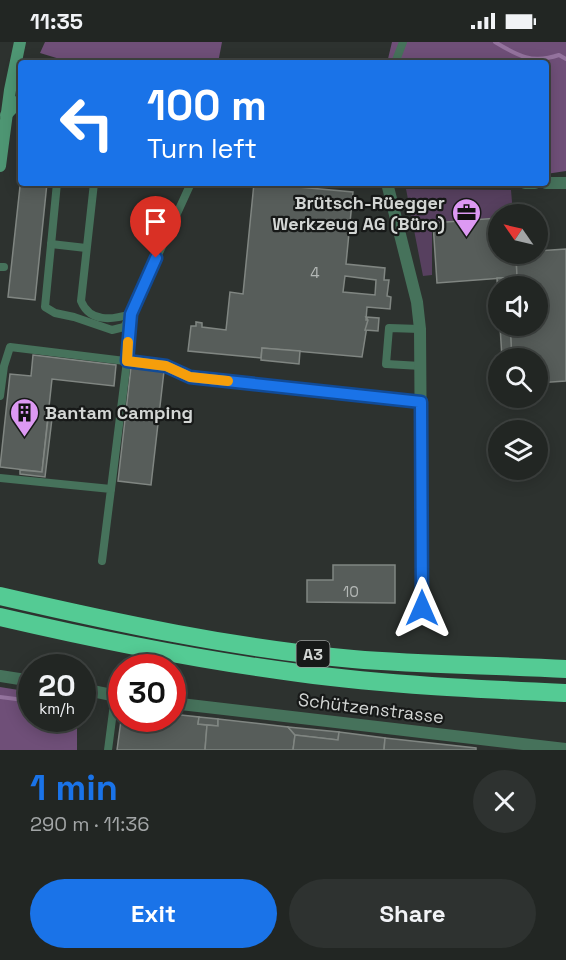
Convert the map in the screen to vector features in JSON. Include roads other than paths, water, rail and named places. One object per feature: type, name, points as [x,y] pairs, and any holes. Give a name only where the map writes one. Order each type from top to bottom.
[{"type":"highway","name":"A3","points":[[0,596],[137,627],[258,647],[354,659],[566,669]]},
{"type":"highway","name":"A3","points":[[0,617],[133,647],[251,667],[425,686],[566,693]]},
{"type":"main road","points":[[20,42],[20,60]]},
{"type":"main road","points":[[0,166],[6,115],[18,70]]},
{"type":"main road","points":[[6,115],[18,102]]},
{"type":"street","points":[[549,183],[566,183]]},
{"type":"street","points":[[388,186],[417,302],[420,329],[422,608]]},
{"type":"street","points":[[0,676],[18,679]]},
{"type":"street","name":"Schützenstrasse","points":[[186,705],[566,749]]},
{"type":"lane","points":[[396,60],[403,42]]},
{"type":"lane","points":[[57,186],[45,307],[55,313],[112,330],[124,327],[190,186]]},
{"type":"lane","points":[[94,186],[81,301],[84,310],[97,317],[113,320],[131,314]]},
{"type":"lane","points":[[51,244],[86,248]]},
{"type":"lane","points":[[102,561],[131,314]]},
{"type":"lane","points":[[420,329],[389,328],[386,364],[421,366]]},
{"type":"lane","points":[[0,396],[4,366],[10,346],[166,366],[190,377],[421,402]]},
{"type":"lane","points":[[0,478],[111,489]]},
{"type":"lane","points":[[108,750],[111,732]]},
{"type":"waterway","points":[[495,42],[533,59],[559,55],[566,59]]},
{"type":"waterway","points":[[0,697],[18,699]]},
{"type":"place","name":"Brütsch-Rüegger Werkzeug AG (Büro)","points":[[466,238]]},
{"type":"place","name":"Bantam Camping","points":[[24,438]]}]
